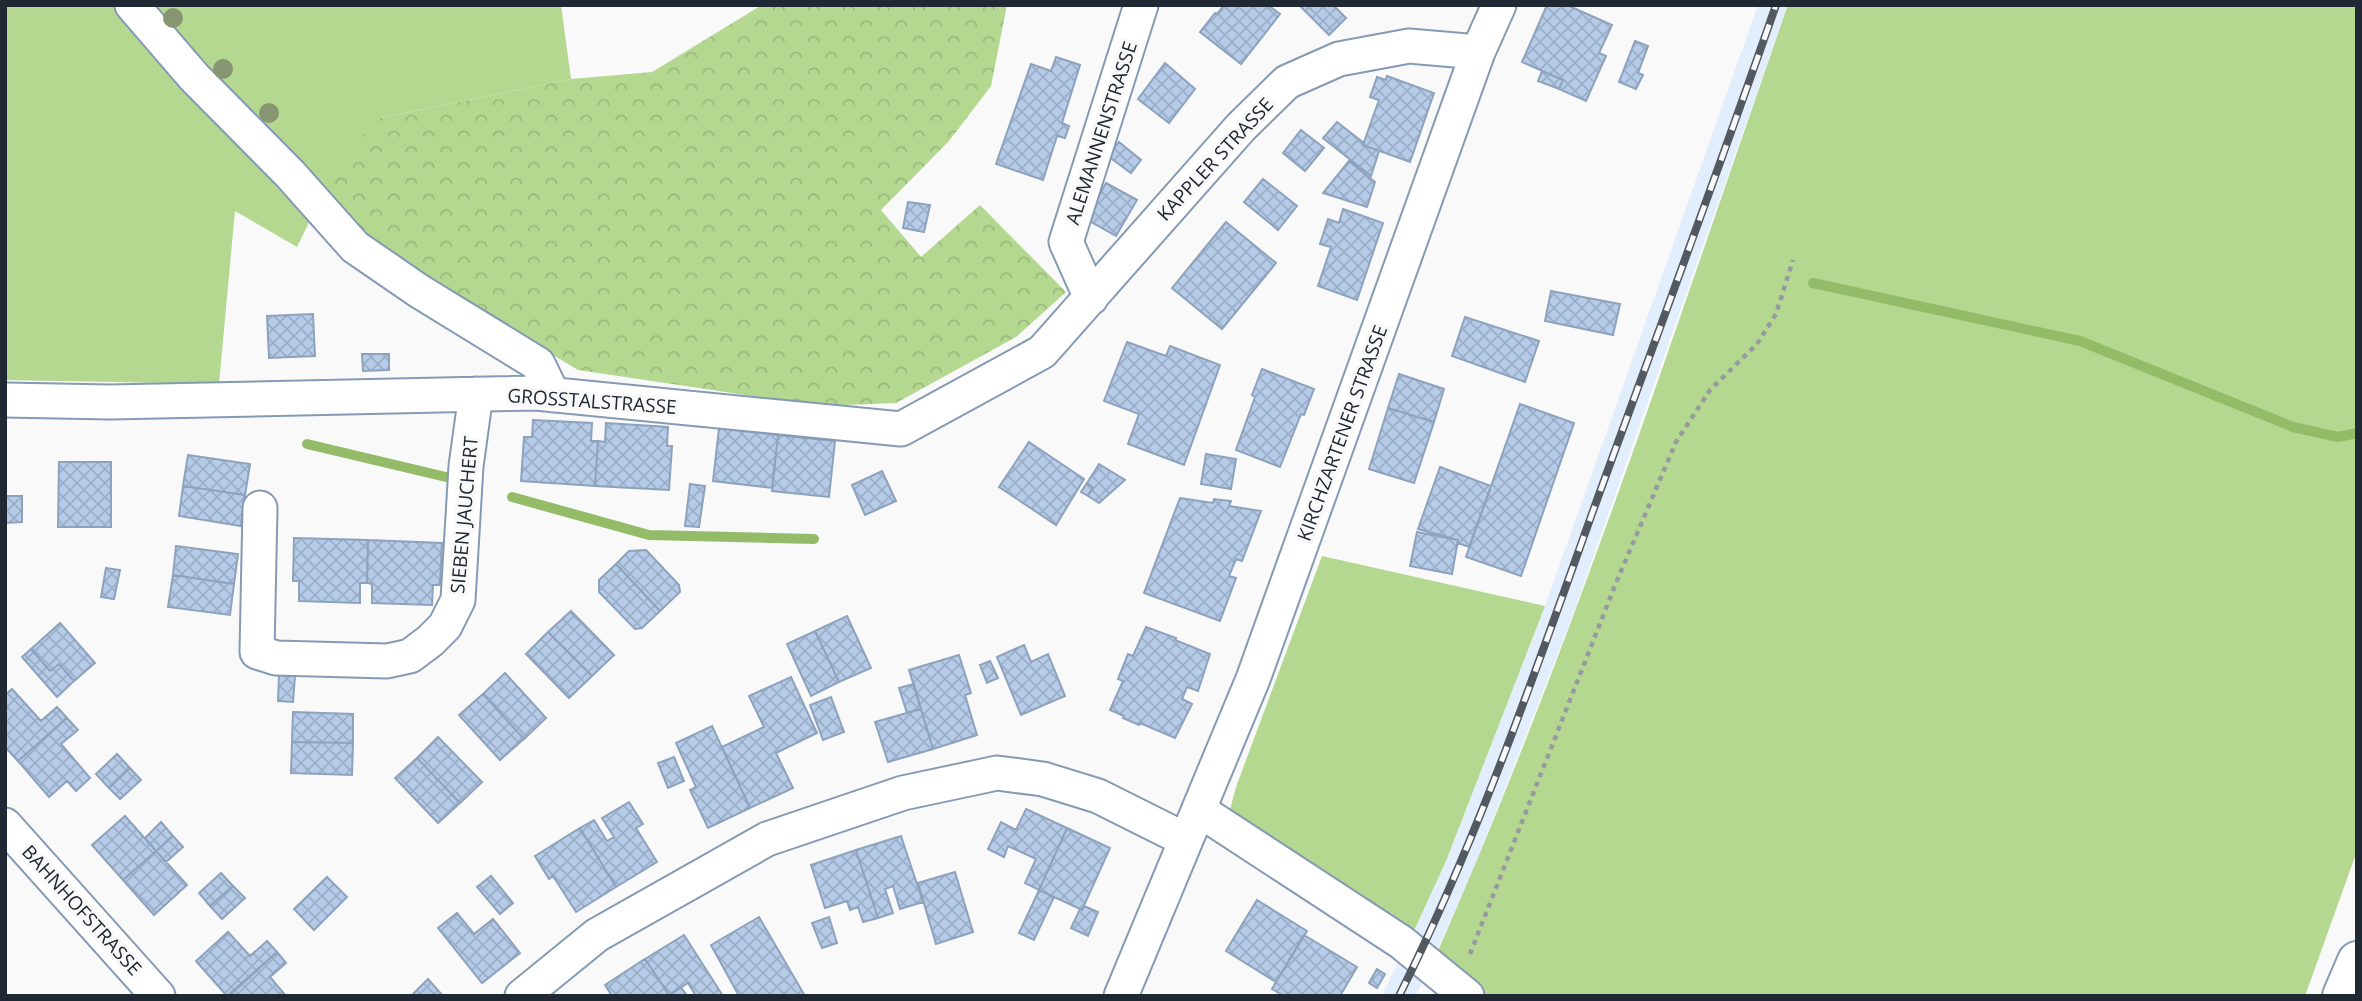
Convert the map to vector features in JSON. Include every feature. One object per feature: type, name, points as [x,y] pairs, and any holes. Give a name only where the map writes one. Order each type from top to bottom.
[{"type":"highway","points":[[2342,996],[2357,961]]},
{"type":"street","points":[[132,5],[194,77],[290,174],[355,247],[419,291],[538,364],[553,395]]},
{"type":"street","name":"ALEMANNENSTRASSE","points":[[1091,298],[1066,242],[1141,5]]},
{"type":"street","points":[[1478,52],[1499,5]]},
{"type":"street","name":"KAPPLER STRASSE","points":[[1091,298],[1241,127],[1287,82],[1339,59],[1409,46],[1478,52]]},
{"type":"street","name":"KIRCHZARTENER STRASSE","points":[[1121,996],[1258,666],[1478,52]]},
{"type":"street","name":"GROSSTALSTRASSE","points":[[5,400],[124,402],[476,394],[553,395],[901,429],[1042,352],[1091,298]]},
{"type":"street","name":"SIEBEN JAUCHERT","points":[[260,508],[257,652],[276,658],[338,660],[387,661],[410,656],[445,626],[458,600],[466,466],[476,394]]},
{"type":"street","points":[[522,996],[597,935],[767,839],[903,793],[997,773],[1043,779],[1192,825],[1401,942],[1460,990]]},
{"type":"street","name":"BAHNHOFSTRASSE","points":[[5,825],[158,996]]},
{"type":"path","points":[[1460,990],[1616,583],[1676,442],[1710,390],[1758,344],[1776,314],[1793,260]]},
{"type":"shaded area","points":[[1758,5],[1788,5],[1572,617],[1472,873],[1416,996],[1382,996],[1446,861],[1545,606]]},
{"type":"green space","points":[[5,5],[561,5],[571,79],[380,118],[313,214],[297,247],[235,211],[219,384],[5,380]]},
{"type":"green space","points":[[762,5],[1007,5],[991,86],[949,141],[881,210],[921,257],[980,205],[1066,292],[1016,337],[896,403],[820,406],[578,370],[368,244],[311,188],[380,118],[571,79],[652,72]]},
{"type":"green space","points":[[1788,5],[2357,5],[2357,851],[2305,996],[1488,996],[1437,953],[1487,837],[1579,602]]},
{"type":"green space","points":[[1322,556],[1545,606],[1446,861],[1412,935],[1227,821],[1236,787]]},
{"type":"building","points":[[1224,5],[1268,5],[1280,14],[1241,64],[1200,32]]},
{"type":"building","points":[[1299,5],[1333,5],[1346,18],[1329,35]]},
{"type":"building","points":[[1547,5],[1567,5],[1612,25],[1599,53],[1606,56],[1586,101],[1559,89],[1563,80],[1522,62]]},
{"type":"building","points":[[1635,41],[1648,46],[1638,73],[1643,75],[1636,89],[1619,82]]},
{"type":"building","points":[[1056,57],[1080,65],[1062,123],[1069,126],[1065,138],[1057,136],[1043,180],[996,164],[1031,64],[1051,71]]},
{"type":"building","points":[[1165,63],[1195,89],[1169,123],[1138,99]]},
{"type":"building","points":[[1542,71],[1563,80],[1559,89],[1538,81]]},
{"type":"building","points":[[1387,76],[1434,93],[1410,162],[1363,145],[1379,100],[1370,97],[1377,77],[1386,80]]},
{"type":"building","points":[[1337,122],[1364,143],[1363,145],[1379,151],[1371,176],[1323,138]]},
{"type":"building","points":[[1301,130],[1324,148],[1305,171],[1283,153]]},
{"type":"building","points":[[1119,142],[1141,160],[1131,173],[1108,156]]},
{"type":"building","points":[[1349,161],[1375,182],[1367,207],[1323,193]]},
{"type":"building","points":[[1263,179],[1297,206],[1278,230],[1244,202]]},
{"type":"building","points":[[1106,183],[1137,200],[1116,236],[1086,219]]},
{"type":"building","points":[[908,202],[930,205],[924,232],[903,228]]},
{"type":"building","points":[[1343,209],[1383,223],[1357,300],[1318,286],[1331,247],[1320,244],[1328,219],[1339,223]]},
{"type":"building","points":[[1226,222],[1276,263],[1222,329],[1172,288]]},
{"type":"building","points":[[1551,291],[1620,304],[1613,335],[1545,321]]},
{"type":"building","points":[[313,314],[315,356],[269,358],[267,316]]},
{"type":"building","points":[[1465,317],[1539,341],[1525,382],[1452,356]]},
{"type":"building","points":[[1127,342],[1166,356],[1170,346],[1220,365],[1184,465],[1128,444],[1139,414],[1104,401]]},
{"type":"building","points":[[362,354],[389,354],[389,370],[363,371]]},
{"type":"building","points":[[1262,369],[1314,389],[1280,467],[1236,450]]},
{"type":"building","points":[[1399,374],[1444,389],[1434,422],[1388,408]]},
{"type":"building","points":[[1520,404],[1574,423],[1521,576],[1466,557]]},
{"type":"building","points":[[1388,408],[1434,422],[1414,483],[1369,469]]},
{"type":"building","points":[[533,420],[592,423],[591,441],[598,441],[595,486],[521,481],[524,437],[532,437]]},
{"type":"building","points":[[606,423],[668,427],[667,446],[672,446],[669,490],[595,486],[598,441],[605,442]]},
{"type":"building","points":[[719,428],[778,435],[772,488],[713,481]]},
{"type":"building","points":[[778,435],[835,441],[829,497],[772,491]]},
{"type":"building","points":[[1029,442],[1084,479],[1056,525],[999,487]]},
{"type":"building","points":[[1206,454],[1236,459],[1231,489],[1201,484]]},
{"type":"building","points":[[188,455],[250,464],[245,495],[183,486]]},
{"type":"building","points":[[59,462],[111,462],[111,527],[58,527]]},
{"type":"building","points":[[1099,464],[1125,480],[1099,503],[1088,496],[1093,488],[1087,483]]},
{"type":"building","points":[[1440,467],[1491,486],[1469,547],[1458,543],[1458,540],[1418,529]]},
{"type":"building","points":[[882,471],[896,501],[865,515],[852,485]]},
{"type":"building","points":[[1087,483],[1093,488],[1088,496],[1081,492]]},
{"type":"building","points":[[690,484],[705,486],[699,527],[685,526]]},
{"type":"building","points":[[183,486],[245,495],[241,526],[179,516]]},
{"type":"building","points":[[5,496],[22,496],[22,522],[6,523]]},
{"type":"building","points":[[1180,498],[1213,503],[1214,499],[1231,501],[1229,506],[1261,511],[1242,561],[1236,559],[1229,576],[1236,578],[1220,621],[1144,593]]},
{"type":"building","points":[[1417,532],[1458,540],[1452,574],[1410,566]]},
{"type":"building","points":[[294,538],[368,540],[367,583],[360,583],[360,603],[299,601],[299,581],[293,581]]},
{"type":"building","points":[[368,540],[442,543],[440,585],[433,585],[432,605],[372,603],[372,584],[367,583]]},
{"type":"building","points":[[176,546],[238,554],[234,584],[173,575]]},
{"type":"building","points":[[646,550],[679,585],[680,592],[660,611],[616,564],[629,551]]},
{"type":"building","points":[[616,564],[660,611],[642,628],[635,629],[599,592],[599,580]]},
{"type":"building","points":[[106,568],[120,570],[114,599],[101,597]]},
{"type":"building","points":[[173,575],[234,584],[230,615],[168,607]]},
{"type":"building","points":[[571,611],[614,655],[592,676],[548,632]]},
{"type":"building","points":[[847,616],[871,668],[839,682],[815,631]]},
{"type":"building","points":[[60,623],[95,663],[74,681],[59,664],[50,671],[31,649]]},
{"type":"building","points":[[1146,627],[1210,654],[1198,691],[1187,687],[1182,699],[1192,704],[1175,738],[1140,723],[1139,725],[1110,710],[1123,681],[1118,679],[1128,654],[1133,656]]},
{"type":"building","points":[[815,631],[839,682],[811,696],[787,644]]},
{"type":"building","points":[[548,632],[592,676],[569,698],[526,654]]},
{"type":"building","points":[[1024,645],[1031,662],[1048,654],[1065,696],[1021,715],[997,657]]},
{"type":"building","points":[[31,649],[50,671],[59,664],[74,681],[57,697],[22,657]]},
{"type":"building","points":[[959,655],[971,693],[965,695],[977,735],[933,749],[909,670]]},
{"type":"building","points":[[990,661],[998,678],[987,683],[980,665]]},
{"type":"building","points":[[505,673],[546,718],[524,739],[483,694]]},
{"type":"building","points":[[279,675],[295,676],[293,702],[278,701]]},
{"type":"building","points":[[791,677],[817,733],[776,753],[793,788],[750,808],[722,747],[764,727],[749,696]]},
{"type":"building","points":[[914,684],[921,709],[907,713],[899,688]]},
{"type":"building","points":[[12,689],[41,721],[57,707],[67,718],[18,761],[5,747],[5,695]]},
{"type":"building","points":[[483,694],[524,739],[500,760],[459,715]]},
{"type":"building","points":[[831,697],[844,732],[823,740],[810,705]]},
{"type":"building","points":[[921,709],[933,749],[888,762],[875,722]]},
{"type":"building","points":[[293,712],[353,714],[353,743],[292,742]]},
{"type":"building","points":[[67,718],[78,730],[61,744],[90,778],[76,791],[67,781],[49,797],[18,761]]},
{"type":"building","points":[[712,726],[750,808],[708,828],[690,790],[696,787],[676,743]]},
{"type":"building","points":[[438,737],[482,782],[460,803],[417,758]]},
{"type":"building","points":[[292,742],[353,743],[352,775],[291,773]]},
{"type":"building","points":[[117,754],[130,768],[109,788],[96,774]]},
{"type":"building","points":[[674,757],[684,781],[668,788],[658,763]]},
{"type":"building","points":[[417,758],[460,803],[438,823],[395,778]]},
{"type":"building","points":[[130,768],[141,780],[120,799],[109,788]]},
{"type":"building","points":[[629,802],[643,824],[636,828],[657,862],[616,887],[580,828],[594,820],[607,841],[614,837],[602,818]]},
{"type":"building","points":[[1026,809],[1067,828],[1039,890],[1025,883],[1036,859],[1008,846],[1004,857],[988,849],[1001,822],[1016,830]]},
{"type":"building","points":[[125,816],[156,851],[123,880],[92,845]]},
{"type":"building","points":[[161,822],[173,836],[156,851],[145,838]]},
{"type":"building","points":[[580,828],[616,887],[576,912],[553,876],[549,879],[535,856]]},
{"type":"building","points":[[1067,828],[1110,848],[1082,910],[1039,890]]},
{"type":"building","points":[[173,836],[183,847],[166,862],[156,851]]},
{"type":"building","points":[[901,836],[923,902],[900,909],[893,886],[885,889],[893,913],[878,918],[856,850]]},
{"type":"building","points":[[856,850],[878,918],[863,922],[858,907],[850,910],[847,901],[825,908],[811,865]]},
{"type":"building","points":[[156,851],[187,885],[154,915],[123,880]]},
{"type":"building","points":[[955,872],[973,932],[936,944],[918,883]]},
{"type":"building","points":[[221,873],[233,886],[210,906],[199,893]]},
{"type":"building","points":[[491,876],[513,903],[500,914],[477,887]]},
{"type":"building","points":[[327,877],[347,897],[314,930],[294,909]]},
{"type":"building","points":[[233,886],[245,898],[222,919],[210,906]]},
{"type":"building","points":[[1039,890],[1054,897],[1034,940],[1019,933]]},
{"type":"building","points":[[1257,900],[1307,931],[1276,982],[1226,951]]},
{"type":"building","points":[[1084,906],[1098,912],[1088,936],[1071,928]]},
{"type":"building","points":[[457,913],[474,934],[493,919],[520,953],[482,983],[438,928]]},
{"type":"building","points":[[759,917],[805,996],[739,996],[711,945]]},
{"type":"building","points":[[829,917],[837,943],[822,948],[812,923]]},
{"type":"building","points":[[228,932],[250,956],[267,941],[277,952],[227,996],[196,961]]},
{"type":"building","points":[[684,935],[723,996],[696,996],[688,983],[669,995],[645,959]]},
{"type":"building","points":[[1304,935],[1357,967],[1340,996],[1284,996],[1272,989]]},
{"type":"building","points":[[277,952],[286,963],[270,977],[286,996],[229,996]]},
{"type":"building","points":[[645,959],[669,995],[612,996],[605,985]]},
{"type":"building","points":[[1377,969],[1385,974],[1377,988],[1369,983]]},
{"type":"building","points":[[428,979],[443,996],[411,996]]},
{"type":"building","points":[[681,987],[687,996],[669,996],[669,995]]},
{"type":"waterway","points":[[1813,283],[2080,341],[2293,427],[2338,437],[2357,433]]},
{"type":"waterway","points":[[307,444],[446,477]]},
{"type":"waterway","points":[[512,497],[649,535],[814,539]]},
{"type":"railway","points":[[1399,996],[1454,878],[1503,757],[1776,5]]}]
